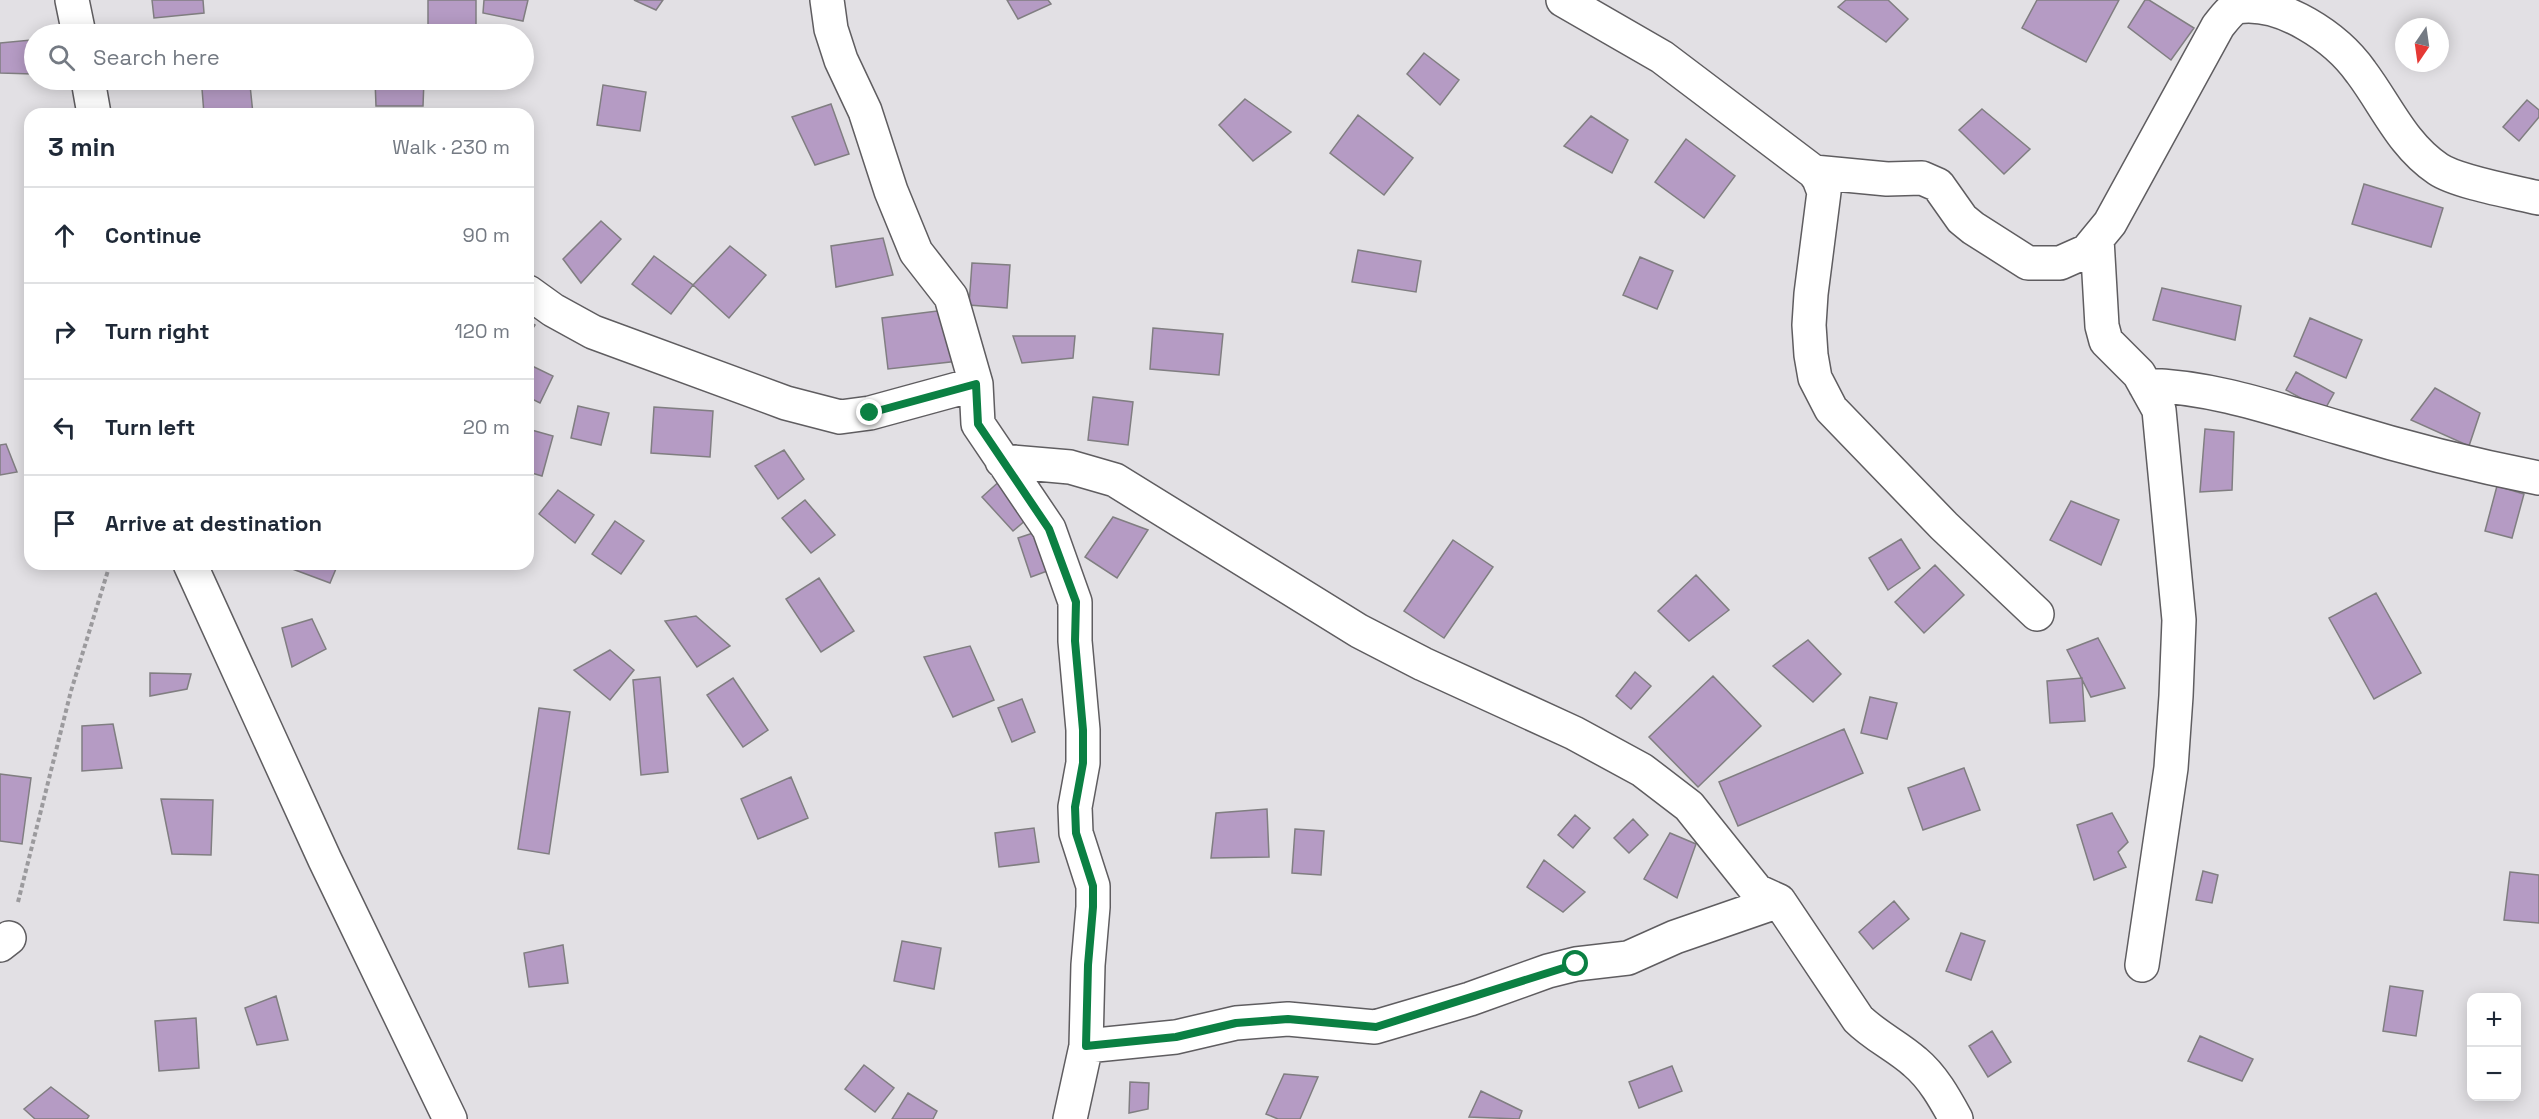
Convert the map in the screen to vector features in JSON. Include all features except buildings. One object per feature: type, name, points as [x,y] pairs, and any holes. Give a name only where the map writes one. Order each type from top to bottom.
[{"type":"street","points":[[72,0],[77,24]]},
{"type":"street","points":[[827,0],[831,29],[841,60],[865,111],[891,191],[916,252],[951,297],[976,384],[978,424],[1049,529],[1076,602],[1075,641],[1083,730],[1083,763],[1075,807],[1076,833],[1093,886],[1093,907],[1088,965],[1086,1046],[1070,1119]]},
{"type":"street","points":[[1563,0],[1662,57],[1814,172],[1824,192],[1811,294],[1810,355],[1815,378],[1831,409],[1936,518],[2037,614]]},
{"type":"street","points":[[1814,172],[1887,179],[1922,178],[1938,185],[1962,219],[1972,228],[2028,263],[2060,263],[2087,251],[2110,223],[2218,26],[2235,7],[2259,0],[2279,3],[2299,12],[2333,40],[2361,72],[2408,141],[2439,170],[2491,187],[2539,198]]},
{"type":"street","points":[[90,90],[93,108]]},
{"type":"street","points":[[2097,239],[2102,326],[2106,341],[2139,374],[2160,410],[2179,620],[2170,768],[2142,965]]},
{"type":"street","points":[[534,296],[553,310],[593,332],[786,403],[840,417],[870,413],[976,384]]},
{"type":"street","points":[[2145,385],[2192,388],[2250,400],[2426,452],[2539,478]]},
{"type":"street","points":[[1002,461],[1070,467],[1123,484],[1359,631],[1423,664],[1574,733],[1642,770],[1689,806],[1757,891],[1779,901],[1858,1019],[1868,1029],[1917,1063],[1931,1078],[1956,1119]]},
{"type":"street","points":[[193,570],[325,860],[450,1119]]},
{"type":"street","points":[[1086,1046],[1176,1037],[1247,1022],[1288,1019],[1376,1027],[1470,999],[1548,971],[1576,964],[1628,958],[1675,937],[1779,901]]},
{"type":"path","points":[[4,941],[71,691],[108,570]]},
{"type":"route","points":[[870,413],[976,384],[978,424],[1049,529],[1076,602],[1075,641],[1083,730],[1083,763],[1075,807],[1076,833],[1093,886],[1086,1046],[1176,1037],[1236,1023],[1288,1019],[1376,1027],[1470,999],[1522,979],[1576,964]]}]
